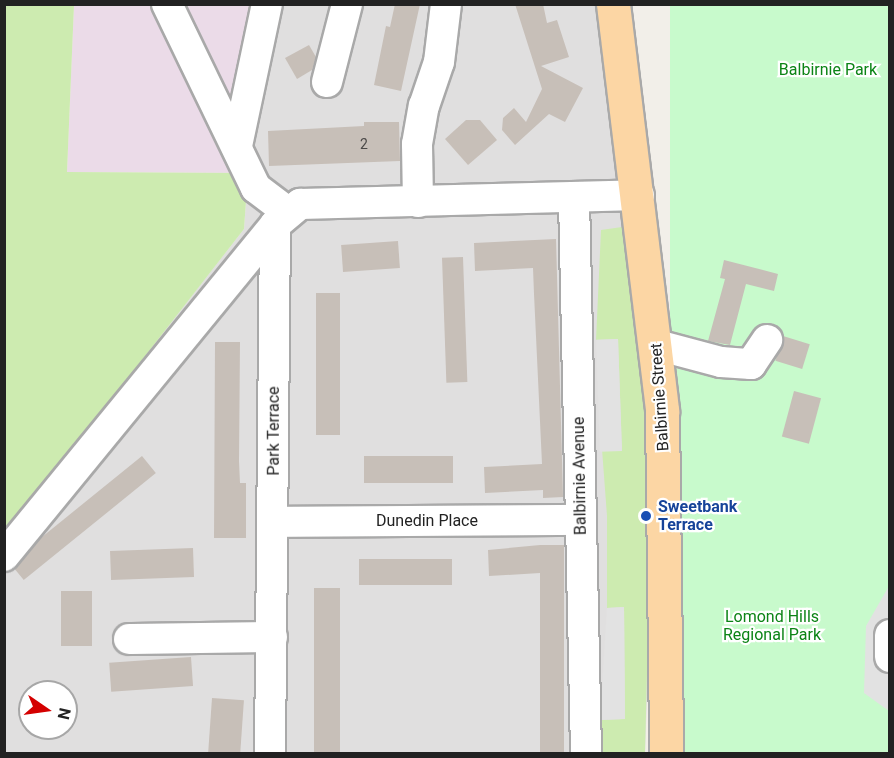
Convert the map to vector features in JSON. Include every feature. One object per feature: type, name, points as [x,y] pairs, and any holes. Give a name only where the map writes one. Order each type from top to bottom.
[{"type":"main road","name":"Balbirnie Street","points":[[614,4],[657,345],[666,477],[666,753]]},
{"type":"street","points":[[167,4],[256,188],[282,219]]},
{"type":"street","points":[[237,146],[267,4]]},
{"type":"street","points":[[327,82],[347,4]]},
{"type":"street","points":[[418,202],[417,144],[424,106],[439,62],[446,4]]},
{"type":"street","points":[[4,556],[282,219],[300,204],[639,195]]},
{"type":"street","name":"Balbirnie Avenue","points":[[574,198],[586,753]]},
{"type":"street","name":"Park Terrace","points":[[270,753],[273,522],[282,219]]},
{"type":"street","points":[[657,345],[721,362],[751,364],[767,340]]},
{"type":"street","name":"Dunedin Place","points":[[273,522],[581,520]]},
{"type":"street","points":[[890,635],[890,657]]},
{"type":"street","points":[[129,639],[272,637]]},
{"type":"shaded area","points":[[74,5],[275,5],[248,173],[67,172]]},
{"type":"shaded area","points":[[275,5],[601,5],[626,181],[653,528],[645,753],[5,753],[4,536],[244,229],[248,173]]},
{"type":"shaded area","points":[[618,339],[622,451],[600,452],[596,340]]},
{"type":"shaded area","points":[[889,586],[889,711],[864,693],[866,626]]},
{"type":"shaded area","points":[[624,607],[625,719],[600,720],[607,608]]},
{"type":"green space","points":[[5,5],[74,5],[67,172],[248,173],[244,229],[5,536]]},
{"type":"green space","name":"Lomond Hills Regional Park","points":[[670,5],[889,5],[889,754],[670,754]]},
{"type":"green space","points":[[629,226],[652,474],[645,753],[601,753],[600,720],[625,719],[624,607],[607,608],[607,516],[602,449],[622,451],[618,339],[596,340],[601,230]]},
{"type":"building","points":[[395,4],[420,4],[401,91],[374,85],[386,26],[390,27]]},
{"type":"building","points":[[515,4],[543,4],[547,23],[557,20],[569,57],[541,66],[583,88],[565,122],[549,114],[515,145],[502,130],[503,118],[514,108],[526,122],[542,89]]},
{"type":"building","points":[[309,45],[316,57],[312,70],[297,79],[285,58]]},
{"type":"building","points":[[466,120],[480,120],[497,140],[468,165],[445,139]]},
{"type":"building","points":[[364,122],[399,122],[400,161],[269,166],[268,131],[364,126]]},
{"type":"building","points":[[556,239],[563,497],[543,498],[543,490],[485,493],[484,467],[542,464],[533,268],[475,271],[474,243]]},
{"type":"building","points":[[398,241],[400,268],[343,272],[341,245]]},
{"type":"building","points":[[463,257],[467,382],[446,383],[442,258]]},
{"type":"building","points":[[724,260],[778,274],[774,291],[746,284],[730,345],[708,341],[725,279],[720,278]]},
{"type":"building","points":[[316,293],[340,293],[340,435],[316,435]]},
{"type":"building","points":[[783,336],[810,344],[802,369],[775,361]]},
{"type":"building","points":[[215,342],[240,342],[239,461],[240,483],[246,483],[246,538],[214,538]]},
{"type":"building","points":[[794,391],[821,398],[809,444],[782,436]]},
{"type":"building","points":[[142,456],[156,473],[24,580],[10,563]]},
{"type":"building","points":[[364,456],[453,456],[453,483],[364,483]]},
{"type":"building","points":[[564,545],[564,753],[540,753],[540,573],[489,576],[488,550]]},
{"type":"building","points":[[193,548],[194,577],[111,580],[110,551]]},
{"type":"building","points":[[359,559],[452,559],[452,585],[359,585]]},
{"type":"building","points":[[314,588],[340,588],[340,753],[314,753]]},
{"type":"building","points":[[61,591],[92,591],[92,646],[61,646]]},
{"type":"building","points":[[191,657],[193,686],[111,692],[109,663]]},
{"type":"building","points":[[212,698],[244,700],[240,754],[208,753]]},
{"type":"place","name":"Sweetbank Terrace","points":[[646,516]]},
{"type":"park label","name":"Balbirnie Park","points":[[828,70]]}]
